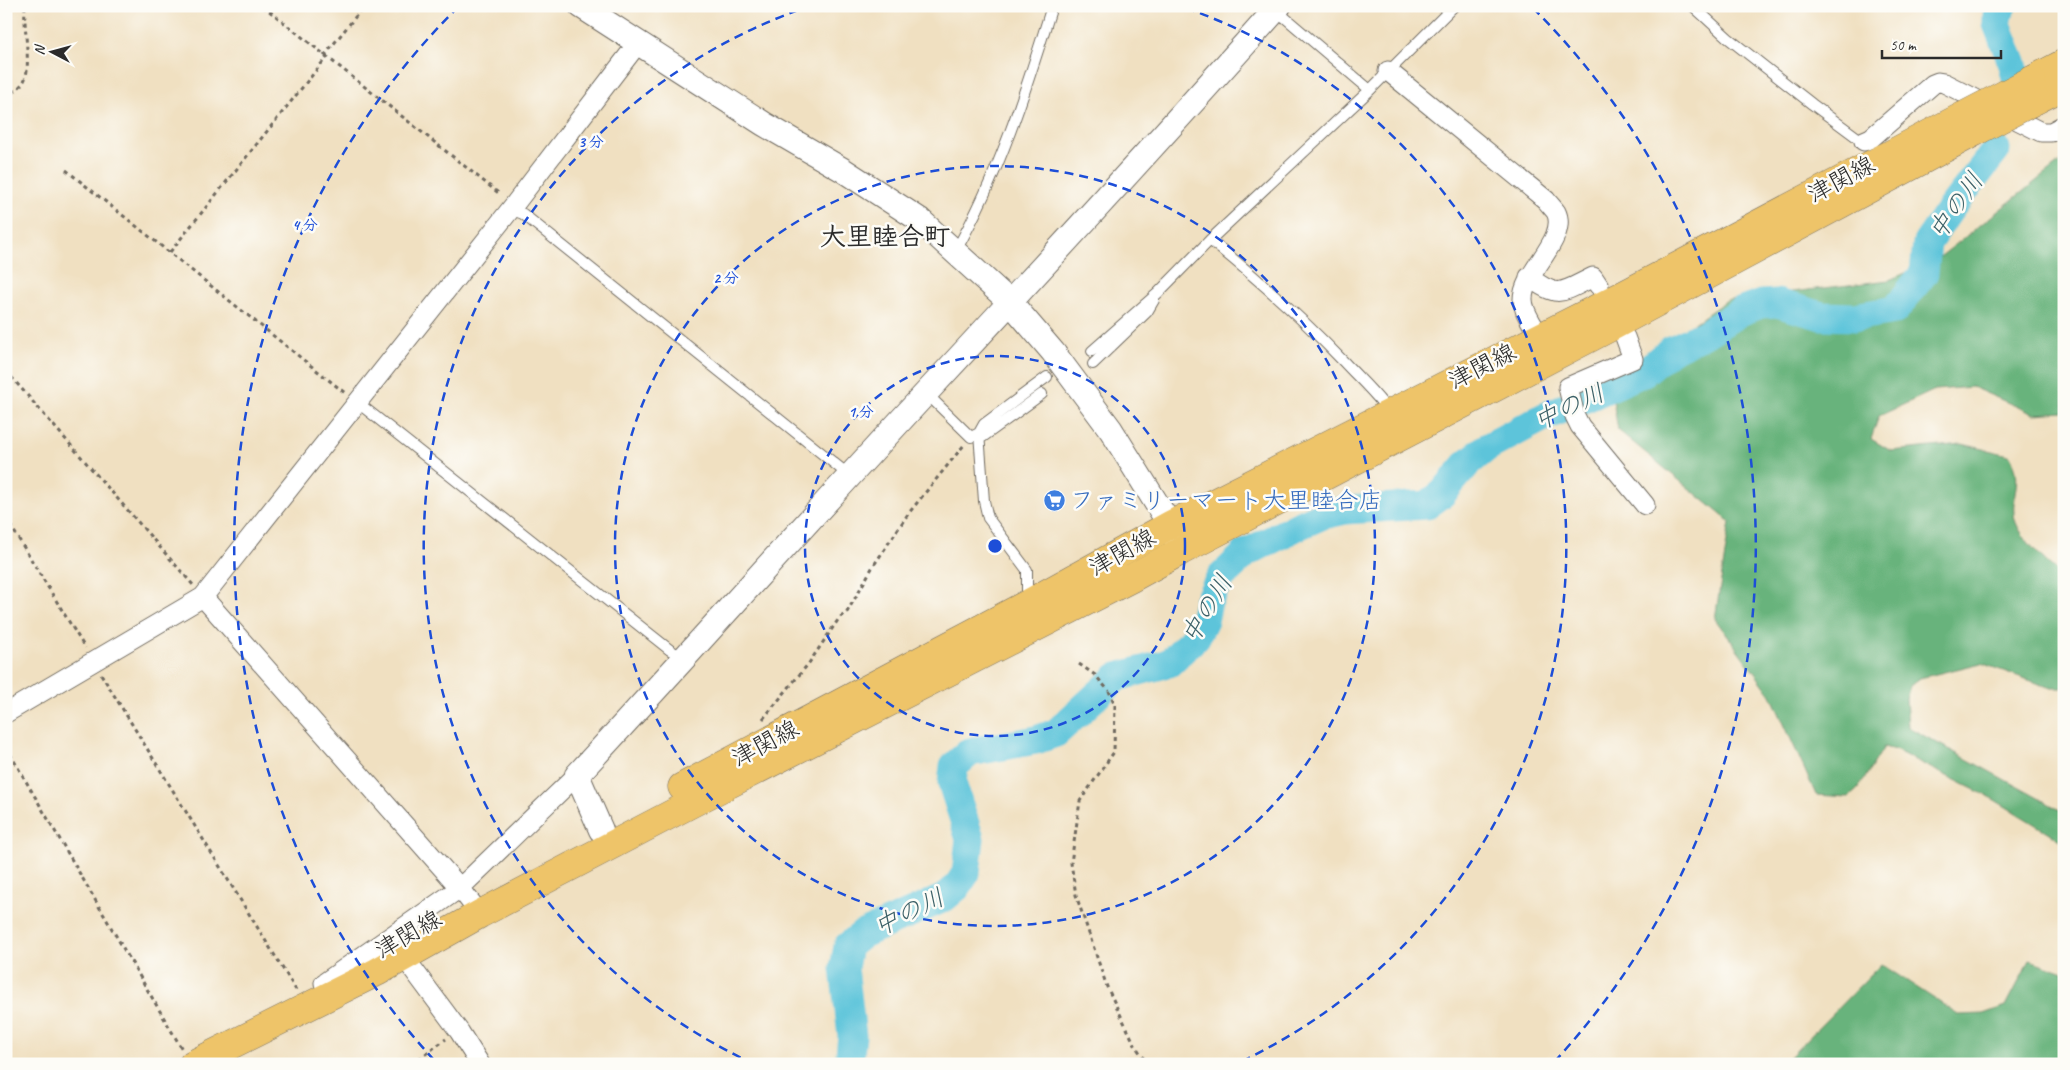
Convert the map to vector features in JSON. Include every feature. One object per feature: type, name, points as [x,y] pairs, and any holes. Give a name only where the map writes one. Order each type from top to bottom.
[{"type":"main road","name":"津関線","points":[[195,1061],[404,957],[469,900],[704,797],[1132,578],[1613,326],[1970,123],[2034,90],[2064,63]]},
{"type":"main road","name":"津関線","points":[[2034,90],[2064,86]]},
{"type":"main road","name":"津関線","points":[[195,1061],[324,983],[469,900],[1027,604],[1170,525],[1625,294],[1870,151],[1970,123]]},
{"type":"street","points":[[581,6],[764,124],[843,170],[920,220],[1011,303],[1053,352],[1111,430],[1170,525],[1181,551]]},
{"type":"street","points":[[203,597],[469,900],[577,775],[926,393],[1011,303],[1278,8]]},
{"type":"street","points":[[6,713],[203,597],[512,207],[638,43]]},
{"type":"street","points":[[1388,71],[1546,200],[1555,211],[1557,226],[1553,242],[1529,277],[1524,287],[1522,298],[1524,308],[1534,327]]},
{"type":"street","points":[[1870,151],[1871,138],[1932,84],[1938,82],[1961,91],[2042,132],[2050,132],[2064,125]]},
{"type":"street","points":[[1529,277],[1553,292],[1560,293],[1593,277],[1599,286]]},
{"type":"street","points":[[1625,337],[1633,359],[1568,387],[1575,416],[1589,439],[1645,505]]},
{"type":"street","points":[[577,775],[601,830]]},
{"type":"street","points":[[404,957],[459,1031],[480,1064]]},
{"type":"lane","points":[[1092,351],[1158,293],[1210,240],[1370,90],[1454,6]]},
{"type":"lane","points":[[1692,6],[1728,38],[1870,151]]},
{"type":"lane","points":[[955,252],[969,228],[998,164],[1048,8]]},
{"type":"lane","points":[[1278,8],[1370,90]]},
{"type":"lane","points":[[512,207],[850,476]]},
{"type":"lane","points":[[1210,240],[1255,276],[1310,327],[1369,387],[1383,404]]},
{"type":"lane","points":[[1093,364],[1147,312],[1158,293]]},
{"type":"lane","points":[[1027,604],[1027,570],[988,518],[984,501],[977,436],[984,424],[1047,377]]},
{"type":"lane","points":[[926,393],[977,436]]},
{"type":"lane","points":[[977,436],[1042,394]]},
{"type":"lane","points":[[357,402],[670,650],[685,659]]},
{"type":"path","points":[[6,97],[24,81],[28,66],[24,19],[25,6]]},
{"type":"path","points":[[262,6],[512,207]]},
{"type":"path","points":[[170,252],[364,6]]},
{"type":"path","points":[[66,170],[357,402]]},
{"type":"path","points":[[6,371],[203,597]]},
{"type":"path","points":[[762,722],[809,663],[840,617],[846,614],[872,568],[908,514],[977,436]]},
{"type":"path","points":[[6,518],[300,998]]},
{"type":"path","points":[[1078,664],[1095,675],[1109,691],[1115,705],[1114,752],[1080,802],[1071,863],[1076,895],[1107,987],[1135,1045],[1147,1064]]},
{"type":"path","points":[[6,747],[195,1061]]},
{"type":"path","points":[[412,1064],[435,1045],[459,1031]]},
{"type":"green space","points":[[2064,159],[2064,412],[2034,414],[1972,387],[1935,390],[1879,416],[1871,439],[1891,451],[1962,444],[2009,455],[2013,463],[2017,477],[2014,514],[2020,531],[2033,548],[2064,576],[2064,688],[2051,688],[1981,663],[1920,678],[1910,686],[1906,699],[1908,727],[2064,812],[2064,842],[1993,799],[1895,750],[1884,747],[1858,789],[1849,797],[1816,795],[1771,695],[1715,619],[1730,522],[1618,430],[1610,383],[1727,300],[1889,280],[1936,260]]},
{"type":"green space","points":[[2030,960],[2064,972],[2064,1064],[1783,1064],[1881,964],[1959,1015],[1983,1014],[2006,1006]]},
{"type":"waterway","name":"中の川","points":[[2003,6],[1997,15],[1997,24],[2013,65],[2017,82]]},
{"type":"waterway","name":"中の川","points":[[849,1064],[852,1036],[844,968],[848,946],[863,934],[944,898],[957,887],[966,873],[970,839],[952,783],[954,766],[970,752],[1036,740],[1056,733],[1117,677],[1169,663],[1196,637],[1204,621],[1208,602],[1220,578],[1246,553],[1323,515],[1345,510],[1427,505],[1442,494],[1468,463],[1486,448],[1544,417],[1644,372],[1671,350],[1705,334],[1740,312],[1761,304],[1777,303],[1822,316],[1854,317],[1895,310],[1924,273],[1927,243],[1951,208],[1996,150]]},
{"type":"place","name":"ファミリーマート大里睦合店","points":[[1054,500]]},
{"type":"district","name":"大里睦合町","points":[[885,236]]}]
